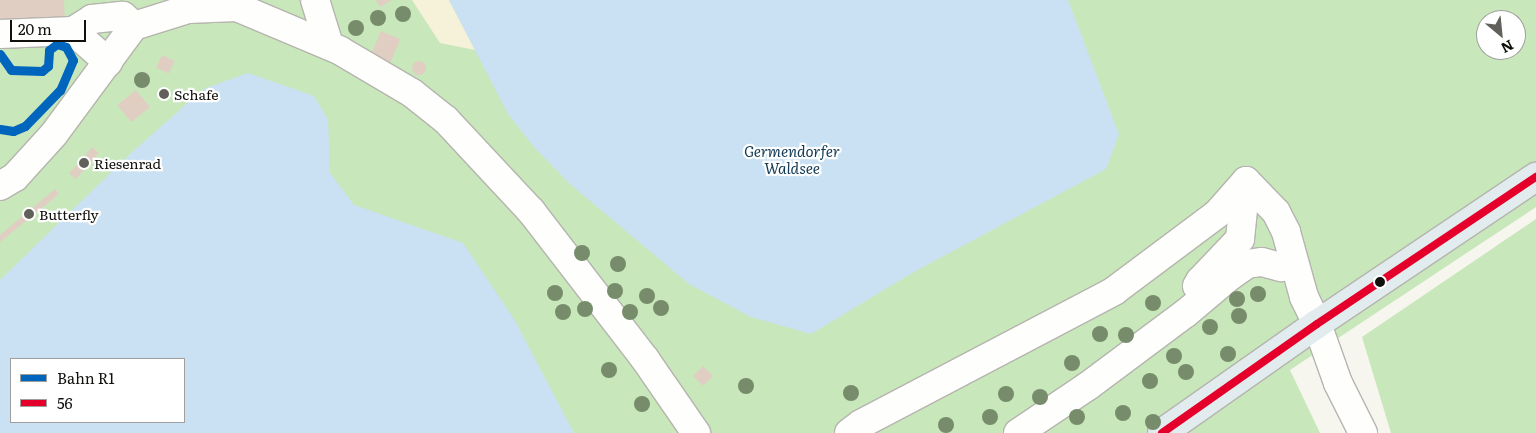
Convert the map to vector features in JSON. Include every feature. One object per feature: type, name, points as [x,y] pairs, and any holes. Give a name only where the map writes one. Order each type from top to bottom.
[{"type":"main road","points":[[1162,433],[1317,324],[1536,177]]},
{"type":"lane","points":[[315,0],[329,46]]},
{"type":"lane","points":[[0,186],[15,178],[54,134],[134,26],[188,10],[235,6],[329,46],[377,71],[412,93],[453,127],[531,211],[645,359],[696,433]]},
{"type":"lane","points":[[0,34],[73,32],[92,19],[123,16],[134,26]]},
{"type":"lane","points":[[73,32],[108,62]]},
{"type":"lane","points":[[1246,181],[1281,267],[1304,297]]},
{"type":"lane","points":[[1246,181],[1276,212],[1286,232],[1304,297],[1317,324],[1338,383],[1363,433]]},
{"type":"lane","points":[[1186,313],[1200,281],[1240,238],[1246,181]]},
{"type":"lane","points":[[849,433],[861,424],[1114,291],[1217,214],[1246,181]]},
{"type":"lane","points":[[1018,433],[1088,386],[1186,313],[1247,264],[1262,262],[1281,267]]},
{"type":"green space","points":[[0,0],[1536,0],[1536,207],[1290,370],[1320,433],[0,433]]},
{"type":"green space","points":[[1536,219],[1536,433],[1391,433],[1362,337]]},
{"type":"sand","points":[[412,0],[449,0],[475,50],[440,43]]},
{"type":"water","name":"Germendorfer Waldsee","points":[[449,0],[1068,0],[1119,134],[1106,169],[912,273],[811,334],[751,317],[689,284],[570,184],[534,147],[508,114]]},
{"type":"water","points":[[248,73],[314,96],[328,120],[330,173],[354,205],[463,243],[514,319],[574,433],[0,433],[0,280],[130,154],[206,88]]},
{"type":"building","points":[[0,0],[64,0],[65,25],[0,29]]},
{"type":"building","points":[[376,0],[392,0],[380,7]]},
{"type":"building","points":[[381,31],[400,39],[391,62],[371,54]]},
{"type":"building","points":[[162,55],[175,61],[169,74],[156,68]]},
{"type":"building","points":[[416,61],[422,61],[426,68],[422,75],[416,75],[412,71],[412,65]]},
{"type":"building","points":[[136,90],[150,107],[131,122],[117,105]]},
{"type":"building","name":"Riesenrad","points":[[92,147],[99,153],[76,179],[69,173]]},
{"type":"building","name":"Butterfly","points":[[55,189],[59,194],[0,242],[0,235]]},
{"type":"building","points":[[703,366],[713,376],[703,386],[693,376]]},
{"type":"rail line","name":"R1","points":[[0,54],[11,70],[42,71],[48,66],[49,50],[57,44],[66,47],[73,60],[60,90],[25,126],[13,131],[0,129]]},
{"type":"transit line","name":"56","points":[[1162,433],[1317,324],[1536,177]]},
{"type":"place","name":"Schafe","points":[[164,94]]},
{"type":"place","name":"Riesenrad","points":[[84,163]]},
{"type":"place","name":"Butterfly","points":[[29,214]]}]
